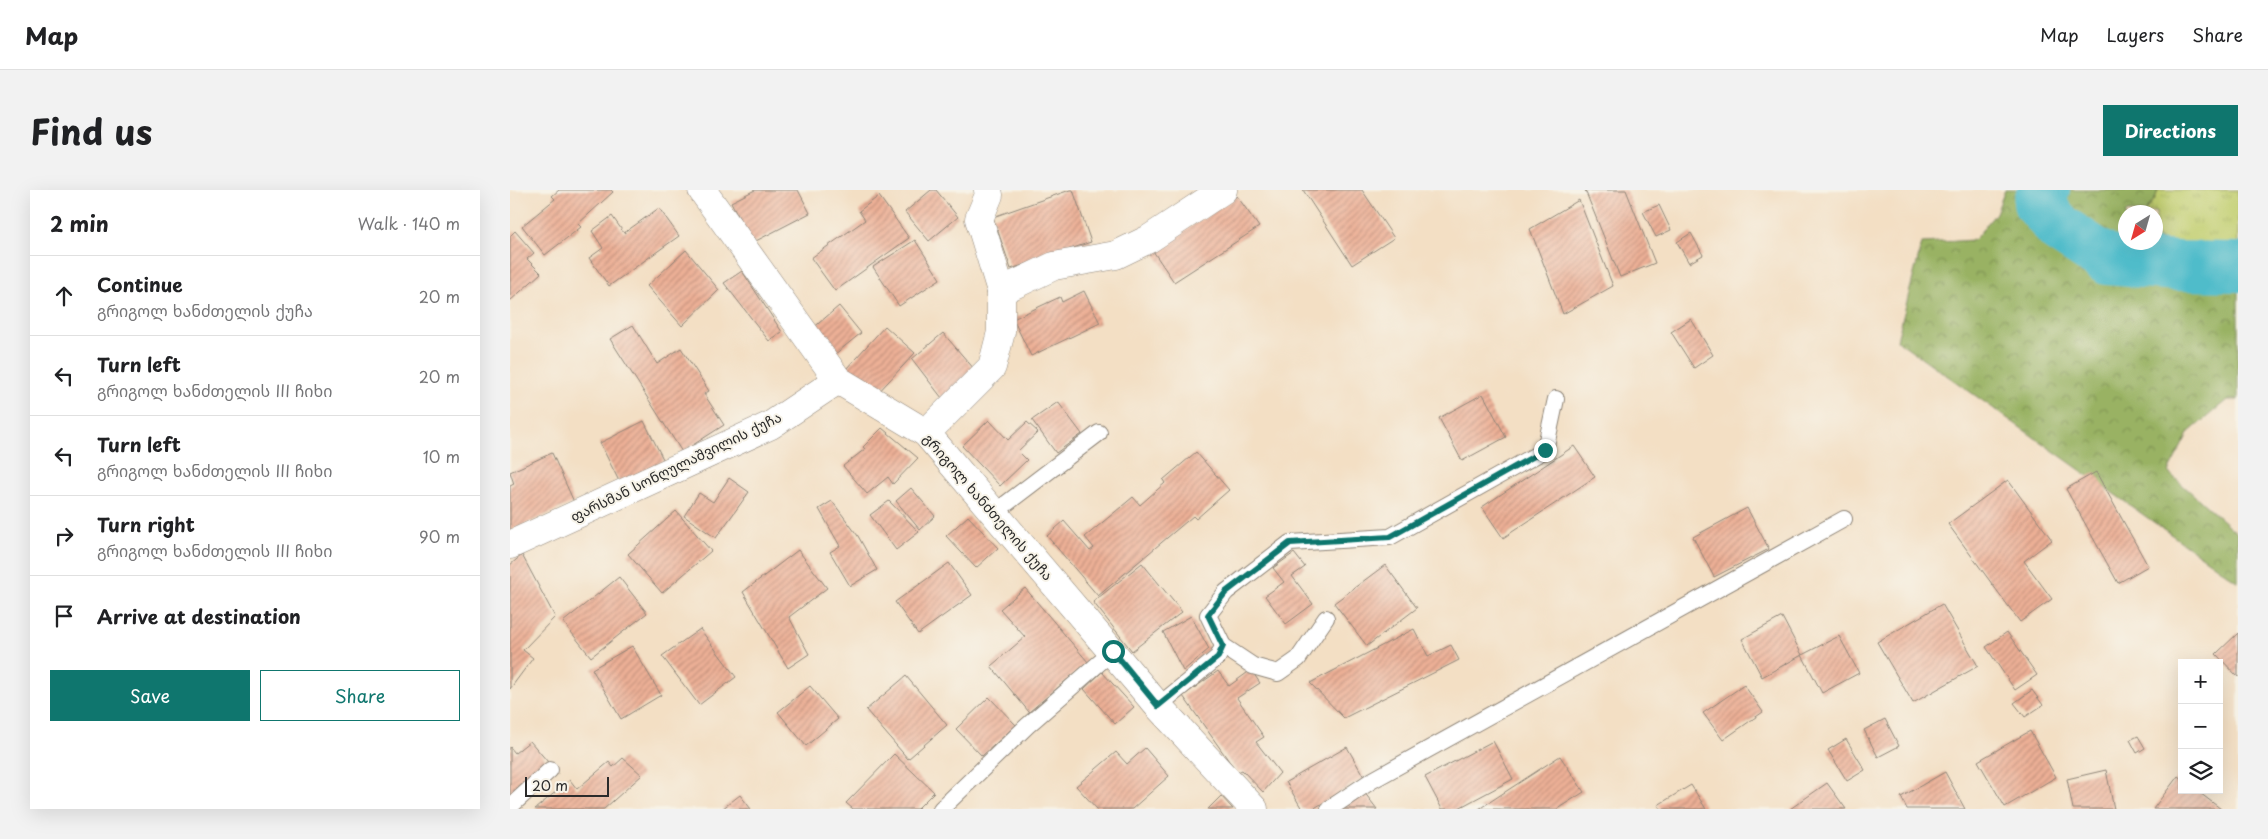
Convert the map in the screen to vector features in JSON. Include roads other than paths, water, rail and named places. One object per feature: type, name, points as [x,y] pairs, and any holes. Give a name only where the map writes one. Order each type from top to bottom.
[{"type":"street","name":"გრიგოლ ხანძთელის ქუჩა","points":[[702,190],[838,380],[926,433],[1158,706],[1254,809]]},
{"type":"street","points":[[926,433],[992,367],[1002,332],[1001,291],[979,219],[989,195],[988,190]]},
{"type":"street","points":[[1001,291],[1054,266],[1116,255],[1149,239],[1223,190]]},
{"type":"street","name":"ფარსმან სონღულაშვილის ქუჩა","points":[[510,545],[771,424],[838,380]]},
{"type":"lane","points":[[1326,618],[1298,660],[1278,672],[1253,666],[1223,646],[1208,615],[1226,592],[1290,543],[1390,537],[1545,450],[1556,399]]},
{"type":"lane","points":[[994,513],[1100,433]]},
{"type":"lane","points":[[1329,809],[1371,781],[1844,519]]},
{"type":"lane","points":[[1158,706],[1218,657],[1223,646]]},
{"type":"lane","points":[[941,809],[1027,726],[1113,651]]},
{"type":"lane","points":[[510,807],[550,770]]},
{"type":"waterway","points":[[2045,190],[2038,203],[2060,229],[2107,260],[2177,266],[2238,267]]}]
